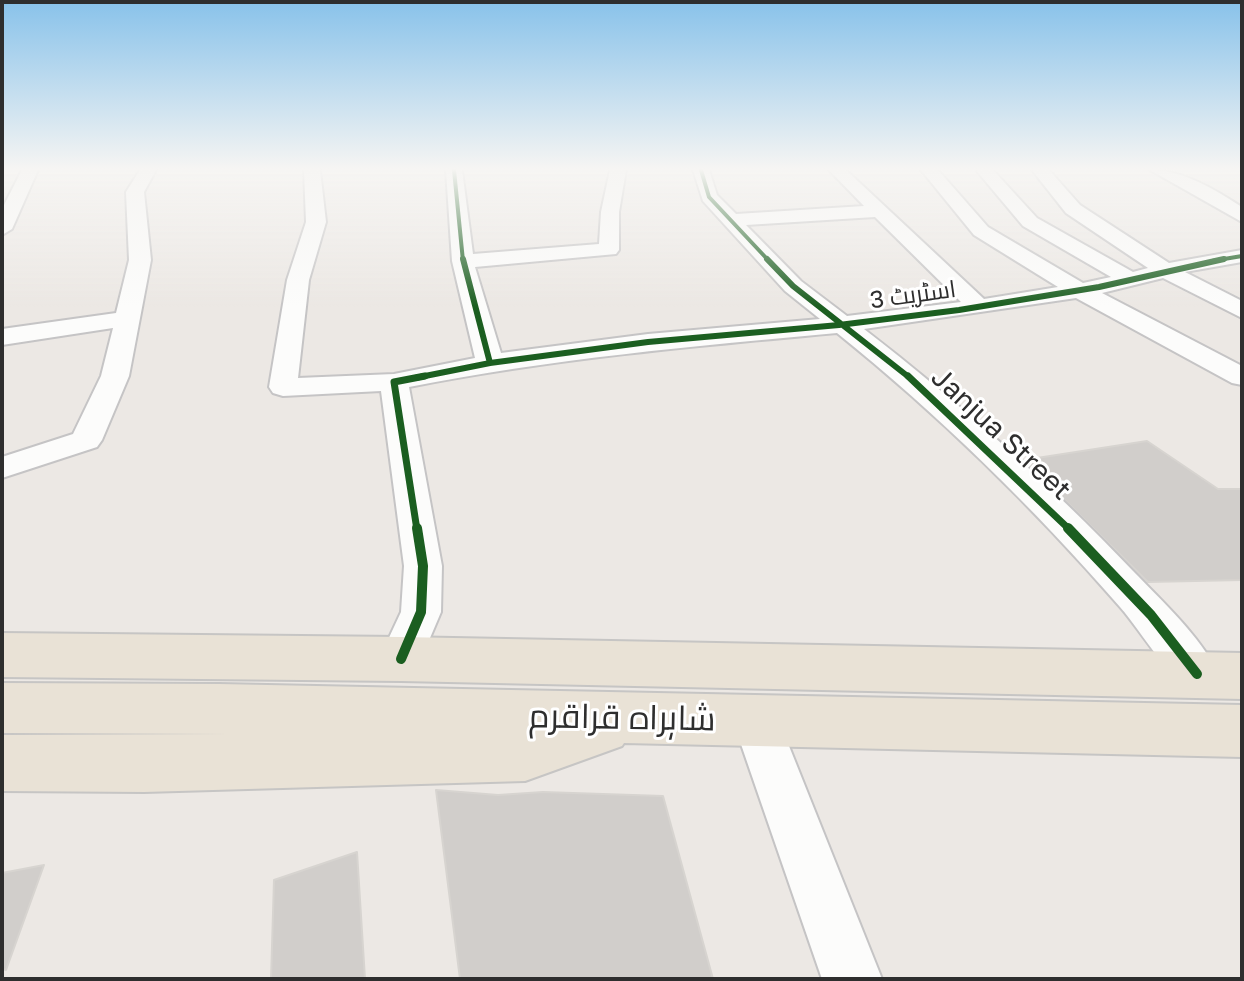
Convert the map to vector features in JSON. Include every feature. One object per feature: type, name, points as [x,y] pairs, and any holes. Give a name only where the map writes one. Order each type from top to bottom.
[{"type":"highway","name":"شاہراہ قراقرم","points":[[2,655],[401,659],[1219,675]]},
{"type":"highway","points":[[75,709],[118,656]]},
{"type":"highway","name":"شاہراہ قراقرم","points":[[2,708],[1242,731]]},
{"type":"highway","points":[[2,763],[144,764],[525,754],[630,718]]},
{"type":"street","points":[[2,468],[86,440],[115,376],[140,260],[137,216]]},
{"type":"street","name":"اسٹریٹ 3","points":[[316,216],[298,280],[283,387],[394,382],[490,363],[648,342],[839,325],[1079,290],[1242,256]]},
{"type":"street","points":[[459,216],[463,261],[490,363]]},
{"type":"street","points":[[463,261],[609,250],[610,216]]},
{"type":"street","name":"Janjua Street","points":[[726,216],[793,286],[913,380],[1084,544],[1151,615],[1219,675]]},
{"type":"street","points":[[730,220],[800,216]]},
{"type":"street","points":[[885,216],[978,306]]},
{"type":"street","points":[[968,216],[981,231],[1079,290],[1242,377]]},
{"type":"street","points":[[1024,216],[1030,222],[1130,279]]},
{"type":"street","points":[[1083,216],[1165,270],[1242,311]]},
{"type":"street","points":[[2,337],[127,319]]},
{"type":"street","points":[[394,382],[423,566],[421,612],[401,659]]},
{"type":"street","points":[[756,721],[852,979]]},
{"type":"building","points":[[1147,441],[1218,489],[1242,489],[1242,580],[1148,582],[1024,460]]},
{"type":"building","points":[[436,790],[498,795],[543,792],[663,796],[713,979],[460,979]]},
{"type":"building","points":[[357,852],[365,979],[271,979],[274,880]]},
{"type":"building","points":[[44,865],[6,970],[2,969],[2,873]]},
{"type":"cycle path","points":[[401,659],[421,612],[423,566],[394,382],[490,363],[463,261],[459,216]]},
{"type":"cycle path","points":[[727,216],[793,286],[913,380],[1095,554],[1151,615],[1197,674]]},
{"type":"cycle path","points":[[490,363],[648,342],[839,325],[959,310],[1099,287],[1186,265],[1242,256]]}]
